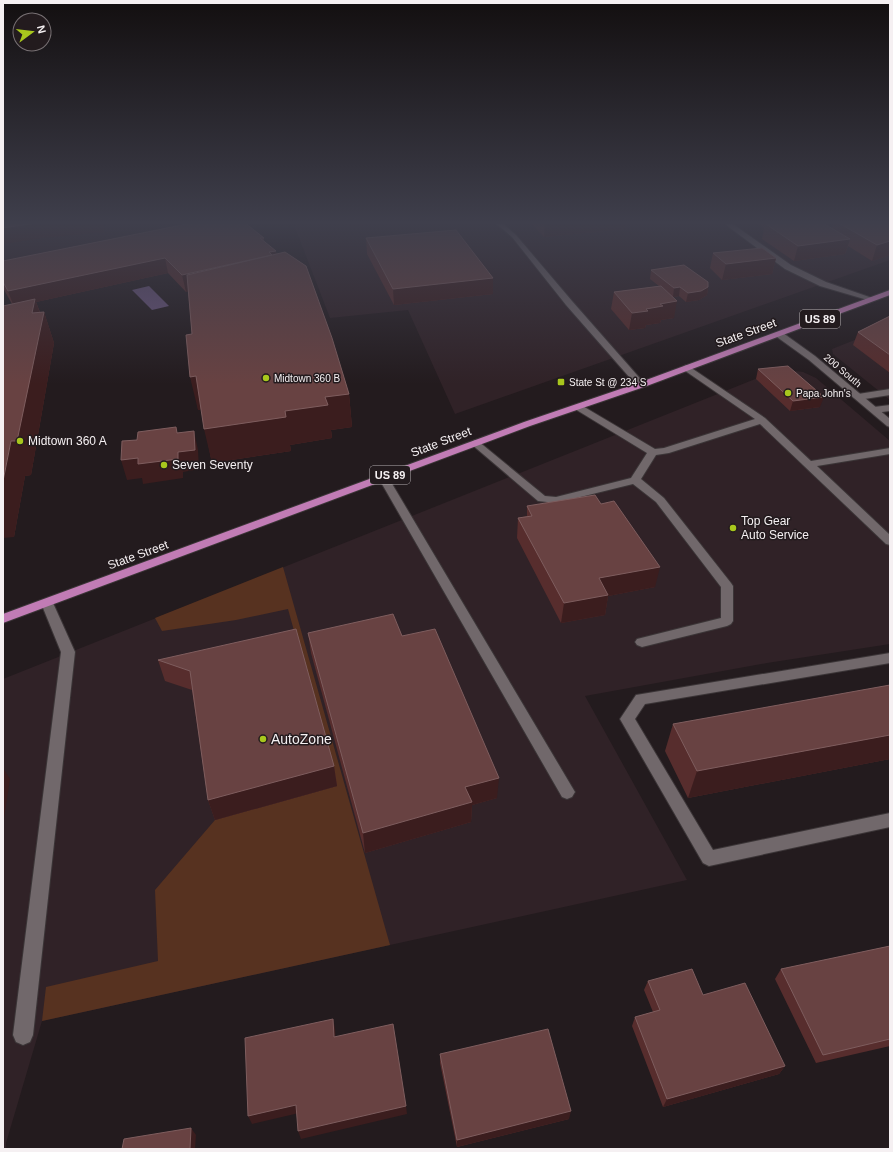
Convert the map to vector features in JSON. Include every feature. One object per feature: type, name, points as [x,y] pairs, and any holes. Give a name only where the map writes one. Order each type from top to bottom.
[{"type":"main road","name":"State Street","points":[[3,619],[475,443],[780,335],[890,292]]},
{"type":"street","points":[[547,276],[641,385]]},
{"type":"street","points":[[806,276],[823,284],[871,299]]},
{"type":"street","name":"200 South","points":[[780,335],[812,358],[890,424]]},
{"type":"street","points":[[687,368],[762,420],[890,541]]},
{"type":"street","points":[[861,400],[890,392]]},
{"type":"street","points":[[861,400],[890,400]]},
{"type":"street","points":[[578,406],[653,452],[665,451],[762,420]]},
{"type":"street","points":[[874,410],[890,408]]},
{"type":"street","points":[[475,443],[542,499],[556,500],[635,480],[653,452]]},
{"type":"street","points":[[809,464],[890,451]]},
{"type":"street","points":[[383,477],[567,792]]},
{"type":"street","points":[[635,480],[660,500],[727,586],[727,621],[642,642]]},
{"type":"street","points":[[23,1035],[68,652],[47,603]]},
{"type":"street","points":[[890,658],[641,699],[627,719],[709,858],[890,820]]},
{"type":"shaded area","points":[[314,276],[845,276],[455,414],[408,310],[330,318]]},
{"type":"shaded area","points":[[149,286],[169,306],[152,310],[132,290]]},
{"type":"shaded area","points":[[890,326],[890,400],[833,354],[832,349]]},
{"type":"shaded area","points":[[778,370],[803,372],[816,378],[890,441],[890,644],[767,663],[585,696],[687,880],[42,1021],[6,1143],[6,1149],[3,1149],[3,679]]},
{"type":"shaded area","points":[[283,567],[390,945],[42,1021],[46,987],[158,961],[155,890],[215,820],[337,786],[288,609],[236,620],[162,631],[155,618]]},
{"type":"building","points":[[3,276],[81,276],[8,291],[3,282]]},
{"type":"building","name":"Midtown 360 B","points":[[187,276],[310,276],[332,338],[349,394],[325,397],[328,405],[285,411],[286,417],[204,429],[196,376],[190,377],[186,335],[192,334]]},
{"type":"building","points":[[386,276],[491,276],[493,278],[393,289]]},
{"type":"building","points":[[658,276],[699,276],[708,282],[708,287],[701,291],[688,293],[680,287],[674,288]]},
{"type":"building","points":[[661,286],[677,301],[660,304],[663,306],[646,309],[648,311],[632,313],[614,292]]},
{"type":"building","points":[[35,299],[32,313],[44,312],[17,441],[11,441],[3,481],[3,306]]},
{"type":"building","points":[[890,316],[890,355],[858,332]]},
{"type":"building","points":[[788,366],[824,397],[793,401],[758,369]]},
{"type":"building","points":[[176,427],[177,433],[194,431],[195,450],[178,452],[178,459],[138,464],[138,458],[121,460],[122,441],[137,440],[138,432]]},
{"type":"building","points":[[595,495],[601,504],[614,501],[660,567],[599,578],[608,595],[564,603],[518,518],[532,516],[527,506]]},
{"type":"building","points":[[393,614],[402,636],[435,629],[499,778],[465,787],[472,802],[363,833],[308,633]]},
{"type":"building","name":"AutoZone","points":[[296,629],[334,766],[208,800],[190,671],[158,660]]},
{"type":"building","points":[[890,685],[890,735],[697,771],[673,724]]},
{"type":"building","points":[[890,946],[890,1039],[823,1055],[781,969]]},
{"type":"building","points":[[692,969],[703,995],[745,983],[785,1066],[667,1099],[635,1017],[660,1010],[648,981]]},
{"type":"building","points":[[333,1019],[334,1037],[393,1024],[406,1106],[298,1131],[296,1105],[248,1116],[245,1038]]},
{"type":"building","points":[[548,1029],[571,1111],[457,1140],[440,1054]]},
{"type":"building","points":[[191,1128],[190,1149],[122,1149],[124,1139]]},
{"type":"place","name":"Midtown 360 B","points":[[266,378]]},
{"type":"place","name":"State St @ 234 S","points":[[561,382]]},
{"type":"place","name":"Papa John's","points":[[788,393]]},
{"type":"place","name":"Midtown 360 A","points":[[20,441]]},
{"type":"place","name":"Seven Seventy","points":[[164,465]]},
{"type":"place","name":"Top Gear Auto Service","points":[[733,528]]},
{"type":"place","name":"AutoZone","points":[[263,739]]}]
